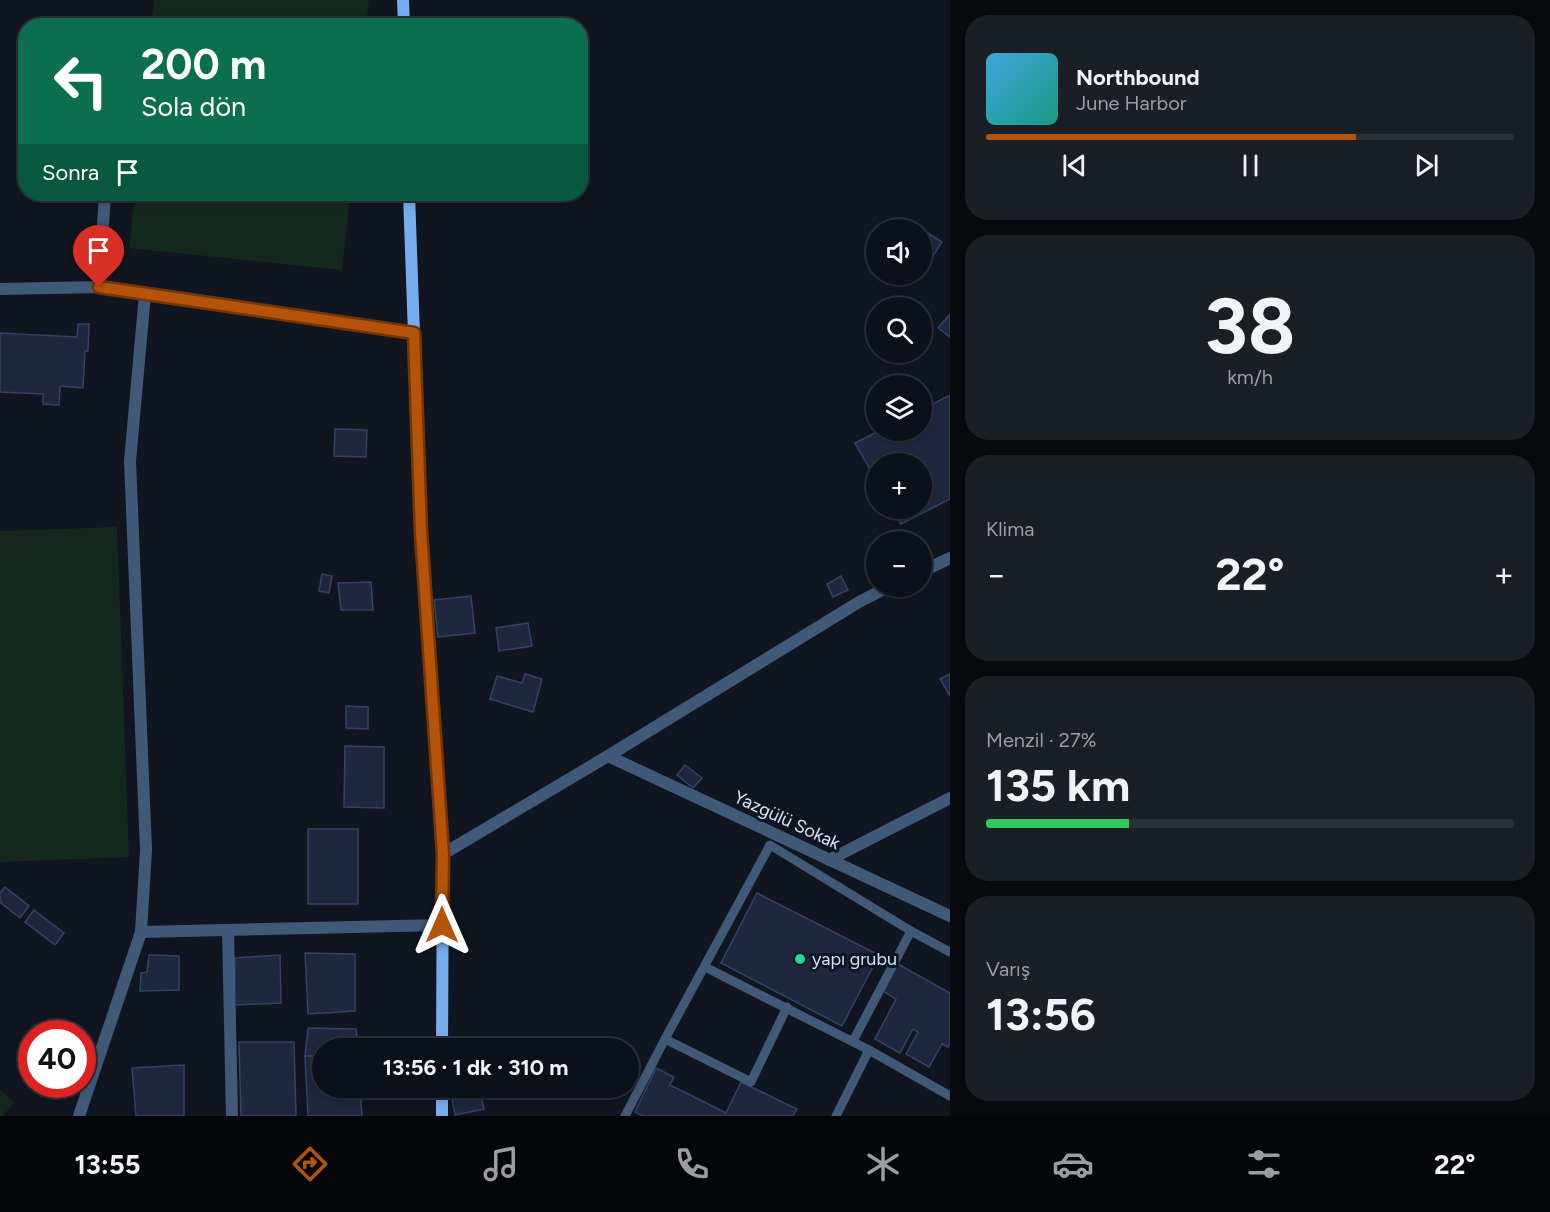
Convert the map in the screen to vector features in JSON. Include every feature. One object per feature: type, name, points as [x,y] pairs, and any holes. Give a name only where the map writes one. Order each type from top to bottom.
[{"type":"street","points":[[403,0],[404,18]]},
{"type":"street","points":[[99,287],[105,201]]},
{"type":"street","points":[[410,201],[421,532],[443,854],[442,1038]]},
{"type":"street","points":[[0,288],[99,287],[414,333]]},
{"type":"street","points":[[79,1116],[141,932],[146,850],[130,460],[145,294]]},
{"type":"street","points":[[932,567],[950,558]]},
{"type":"street","points":[[443,854],[869,597]]},
{"type":"street","name":"Yazgülü Sokak","points":[[608,756],[950,916]]},
{"type":"street","points":[[829,860],[950,798]]},
{"type":"street","points":[[141,932],[442,925]]},
{"type":"street","points":[[228,930],[232,1116]]},
{"type":"street","points":[[442,1098],[442,1116]]},
{"type":"lane","points":[[626,1116],[770,845],[910,931],[950,952]]},
{"type":"lane","points":[[853,1041],[910,931]]},
{"type":"lane","points":[[705,967],[853,1041],[950,1096]]},
{"type":"lane","points":[[665,1040],[751,1082],[787,1007]]},
{"type":"lane","points":[[836,1116],[870,1050]]},
{"type":"green space","points":[[154,0],[369,0],[367,18],[152,18]]},
{"type":"green space","points":[[134,201],[349,201],[342,270],[129,248]]},
{"type":"green space","points":[[117,527],[129,857],[0,862],[0,531]]},
{"type":"green space","points":[[0,1090],[14,1102],[3,1116],[0,1116]]},
{"type":"building","points":[[932,236],[942,242],[932,257]]},
{"type":"building","points":[[950,314],[950,337],[938,328]]},
{"type":"building","points":[[78,324],[89,324],[83,388],[60,386],[59,405],[43,404],[43,394],[0,392],[0,333],[77,337]]},
{"type":"building","points":[[950,395],[950,499],[932,508],[932,453],[866,453],[866,462],[855,443],[866,437],[866,441],[932,441],[932,404]]},
{"type":"building","points":[[335,429],[367,430],[366,457],[334,456]]},
{"type":"building","points":[[898,519],[911,519],[901,524]]},
{"type":"building","points":[[322,574],[332,576],[329,593],[319,591]]},
{"type":"building","points":[[841,576],[848,590],[833,597],[827,584]]},
{"type":"building","points":[[371,582],[373,610],[341,610],[338,583]]},
{"type":"building","points":[[471,596],[475,633],[438,637],[434,600]]},
{"type":"building","points":[[528,623],[532,646],[499,651],[496,628]]},
{"type":"building","points":[[525,674],[542,679],[533,712],[490,699],[497,676],[522,683]]},
{"type":"building","points":[[950,674],[950,696],[940,679]]},
{"type":"building","points":[[346,706],[368,707],[368,729],[346,728]]},
{"type":"building","points":[[345,746],[384,747],[384,808],[344,807]]},
{"type":"building","points":[[685,765],[702,778],[693,788],[677,775]]},
{"type":"building","points":[[308,829],[358,829],[358,904],[308,904]]},
{"type":"building","points":[[5,887],[29,906],[20,918],[0,902],[0,893]]},
{"type":"building","name":"yapı grubu","points":[[757,893],[879,955],[842,1026],[721,963]]},
{"type":"building","points":[[34,910],[64,933],[55,945],[25,922]]},
{"type":"building","points":[[305,953],[355,954],[355,1011],[308,1014]]},
{"type":"building","points":[[149,955],[179,956],[179,990],[140,991],[141,973],[147,972]]},
{"type":"building","points":[[280,955],[281,1003],[234,1005],[235,958]]},
{"type":"building","points":[[896,963],[950,993],[950,1044],[948,1047],[942,1044],[929,1067],[906,1054],[918,1032],[913,1029],[900,1053],[875,1039],[896,999],[881,990]]},
{"type":"building","points":[[308,1028],[356,1029],[357,1038],[312,1038],[312,1056],[305,1056]]},
{"type":"building","points":[[239,1042],[294,1042],[296,1116],[241,1116]]},
{"type":"building","points":[[305,1056],[312,1056],[312,1098],[361,1098],[362,1116],[308,1116]]},
{"type":"building","points":[[184,1065],[184,1116],[136,1116],[132,1068]]},
{"type":"building","points":[[656,1068],[674,1077],[670,1085],[726,1113],[741,1082],[797,1109],[793,1116],[643,1116],[635,1112]]},
{"type":"building","points":[[452,1098],[481,1098],[484,1109],[455,1115]]},
{"type":"place","name":"yapı grubu","points":[[800,959]]},
{"type":"route","points":[[99,287],[414,333],[421,532],[443,854],[442,925]]}]
